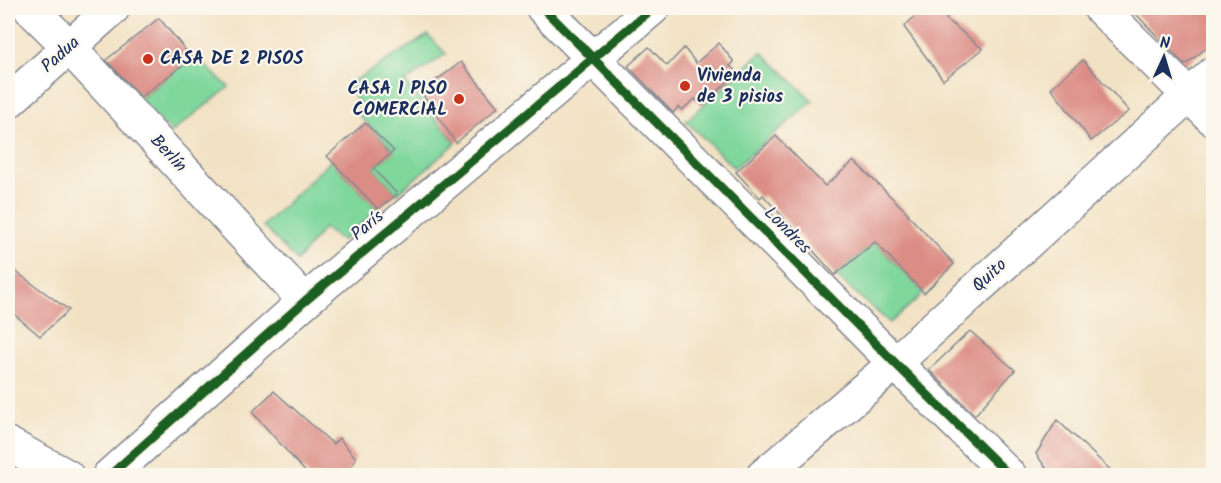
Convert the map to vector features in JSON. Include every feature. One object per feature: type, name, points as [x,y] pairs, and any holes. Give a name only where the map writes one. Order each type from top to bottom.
[{"type":"street","name":"Berlín","points":[[30,8],[305,301]]},
{"type":"street","name":"Padua","points":[[8,102],[114,8]]},
{"type":"street","name":"Londres","points":[[543,8],[1010,476]]},
{"type":"street","name":"París","points":[[110,476],[305,301],[653,8]]},
{"type":"street","points":[[1100,8],[1214,120]]},
{"type":"street","name":"Quito","points":[[763,476],[895,363],[1214,72]]},
{"type":"street","points":[[8,444],[67,476]]},
{"type":"green space","points":[[428,35],[446,54],[405,82],[456,143],[397,194],[373,168],[394,151],[357,113],[363,107],[346,86]]},
{"type":"green space","points":[[762,52],[813,101],[734,168],[686,121]]},
{"type":"green space","points":[[194,56],[229,87],[172,132],[138,100]]},
{"type":"green space","points":[[331,160],[378,209],[342,241],[324,228],[297,261],[263,226]]},
{"type":"green space","points":[[875,242],[924,293],[890,323],[835,275]]},
{"type":"building","points":[[923,8],[952,8],[946,19],[983,49],[943,80],[904,27]]},
{"type":"building","points":[[1130,8],[1214,8],[1214,42],[1185,65]]},
{"type":"building","name":"CASA DE 2 PISOS","points":[[159,18],[192,58],[141,97],[106,60]]},
{"type":"building","name":"Vivienda de 3 pisios","points":[[719,43],[734,62],[730,66],[738,73],[702,105],[695,99],[682,110],[678,107],[673,113],[628,66],[649,47],[667,66],[684,48],[696,63]]},
{"type":"building","points":[[1083,60],[1129,111],[1091,141],[1051,88]]},
{"type":"building","name":"CASA 1 PISO COMERCIAL","points":[[461,62],[498,107],[456,143],[421,92]]},
{"type":"building","points":[[365,123],[394,151],[373,168],[397,194],[378,209],[327,156]]},
{"type":"building","points":[[776,136],[825,186],[854,161],[909,214],[954,264],[924,293],[875,242],[835,275],[763,195],[760,198],[736,172]]},
{"type":"building","points":[[8,266],[69,310],[40,336],[8,309]]},
{"type":"building","points":[[970,331],[1015,370],[975,415],[929,370]]},
{"type":"building","points":[[274,391],[333,444],[339,438],[356,458],[346,476],[309,476],[252,412]]},
{"type":"building","points":[[1057,420],[1117,476],[1052,476],[1036,454]]},
{"type":"cycle path","points":[[543,8],[1010,476]]},
{"type":"cycle path","points":[[109,476],[305,301],[653,8]]},
{"type":"place","name":"CASA DE 2 PISOS","points":[[148,59]]},
{"type":"place","name":"Vivienda de 3 pisios","points":[[685,86]]},
{"type":"place","name":"CASA 1 PISO COMERCIAL","points":[[459,99]]}]
